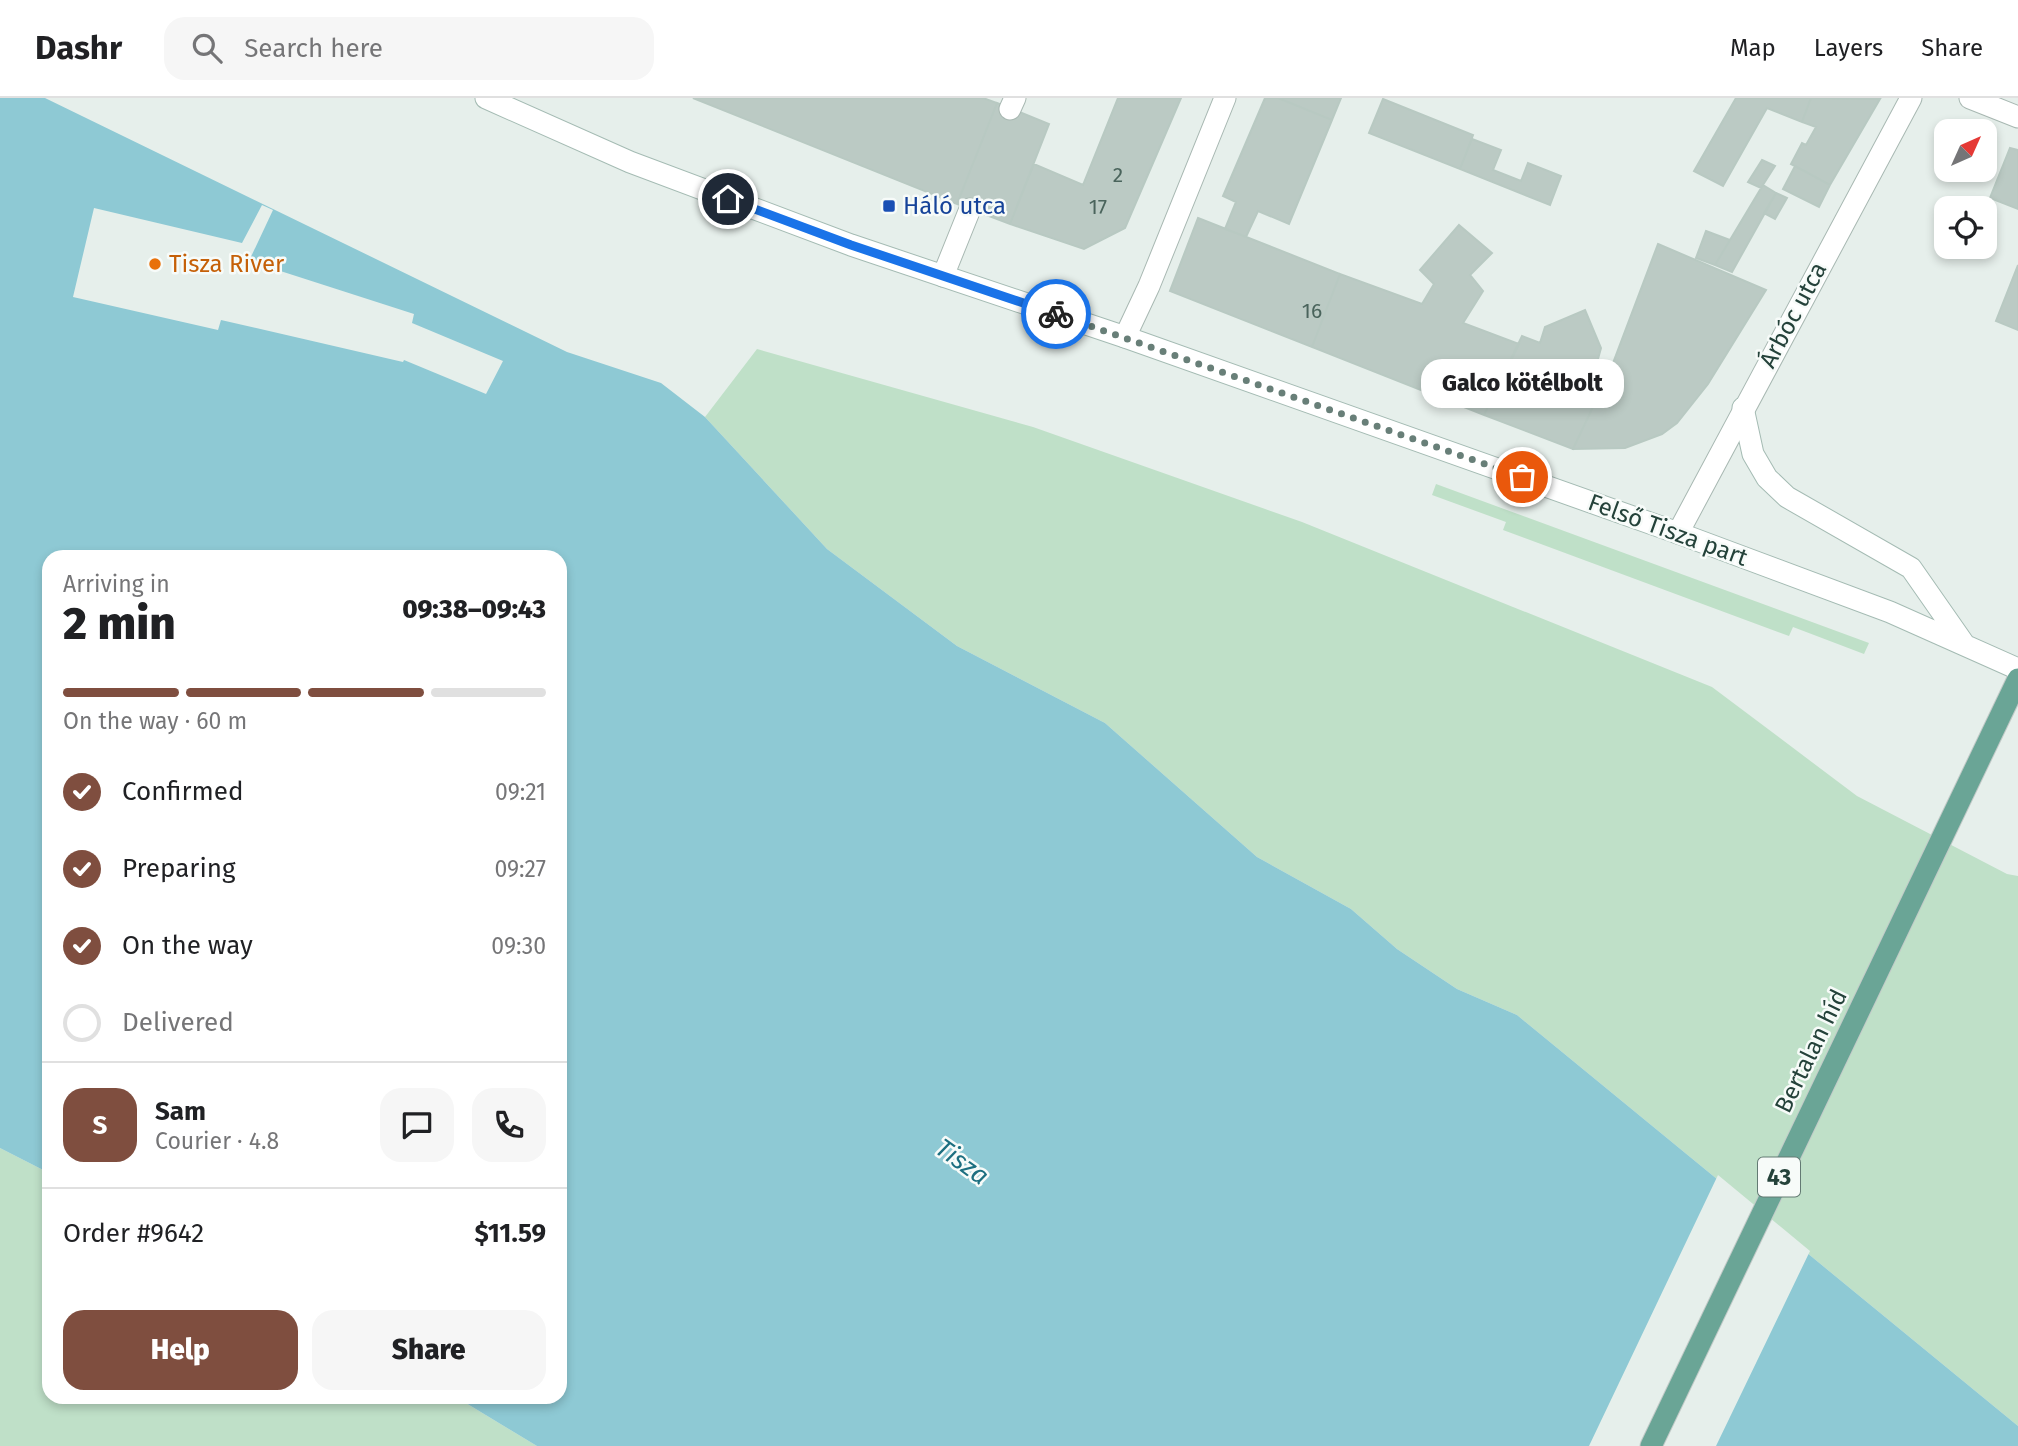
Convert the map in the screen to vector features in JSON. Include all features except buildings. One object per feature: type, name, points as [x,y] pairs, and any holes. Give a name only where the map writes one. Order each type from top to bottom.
[{"type":"main road","name":"Bertalan híd","points":[[1651,1446],[2018,679]]},
{"type":"street","name":"Felső Tisza part","points":[[486,98],[630,162],[851,245],[1125,337],[1678,533],[1890,612],[2018,668]]},
{"type":"street","points":[[1125,337],[1149,286],[1225,98]]},
{"type":"street","name":"Árbóc utca","points":[[1678,533],[1911,98]]},
{"type":"street","points":[[1970,98],[2018,117]]},
{"type":"street","points":[[943,276],[970,209]]},
{"type":"street","points":[[1743,408],[1754,454],[1767,478],[1794,501],[1911,568],[1966,645]]},
{"type":"green space","points":[[757,349],[1033,427],[1302,522],[1712,687],[1857,796],[2007,874],[2018,876],[2018,1426],[1517,1015],[1457,989],[1397,949],[1351,909],[1257,857],[1105,723],[957,646],[827,549],[705,417]]},
{"type":"green space","points":[[1436,484],[1869,643],[1864,654],[1793,627],[1789,636],[1503,530],[1506,522],[1432,495]]},
{"type":"green space","points":[[0,1148],[42,1169],[42,1404],[468,1404],[537,1446],[0,1446]]},
{"type":"water","name":"Tisza","points":[[0,98],[45,98],[567,352],[661,383],[705,417],[827,549],[957,646],[1105,723],[1257,857],[1351,909],[1397,949],[1457,989],[1517,1015],[2018,1426],[2018,1446],[537,1446],[468,1404],[567,1404],[567,550],[42,550],[42,1169],[0,1148]]},
{"type":"pier","points":[[262,205],[273,210],[249,261],[414,314],[412,323],[503,361],[486,394],[404,360],[403,362],[221,320],[218,330],[73,297],[94,208],[242,243]]},
{"type":"pier","points":[[1718,1175],[1810,1251],[1716,1446],[1589,1446]]},
{"type":"way so far","points":[[1056,314],[1522,477]]},
{"type":"place","name":"Háló utca","points":[[889,206]]},
{"type":"place","name":"Tisza River","points":[[155,264]]},
{"type":"place","name":"Galco kötélbolt","points":[[1522,477]]},
{"type":"route","points":[[728,199],[851,245],[1056,314]]}]
